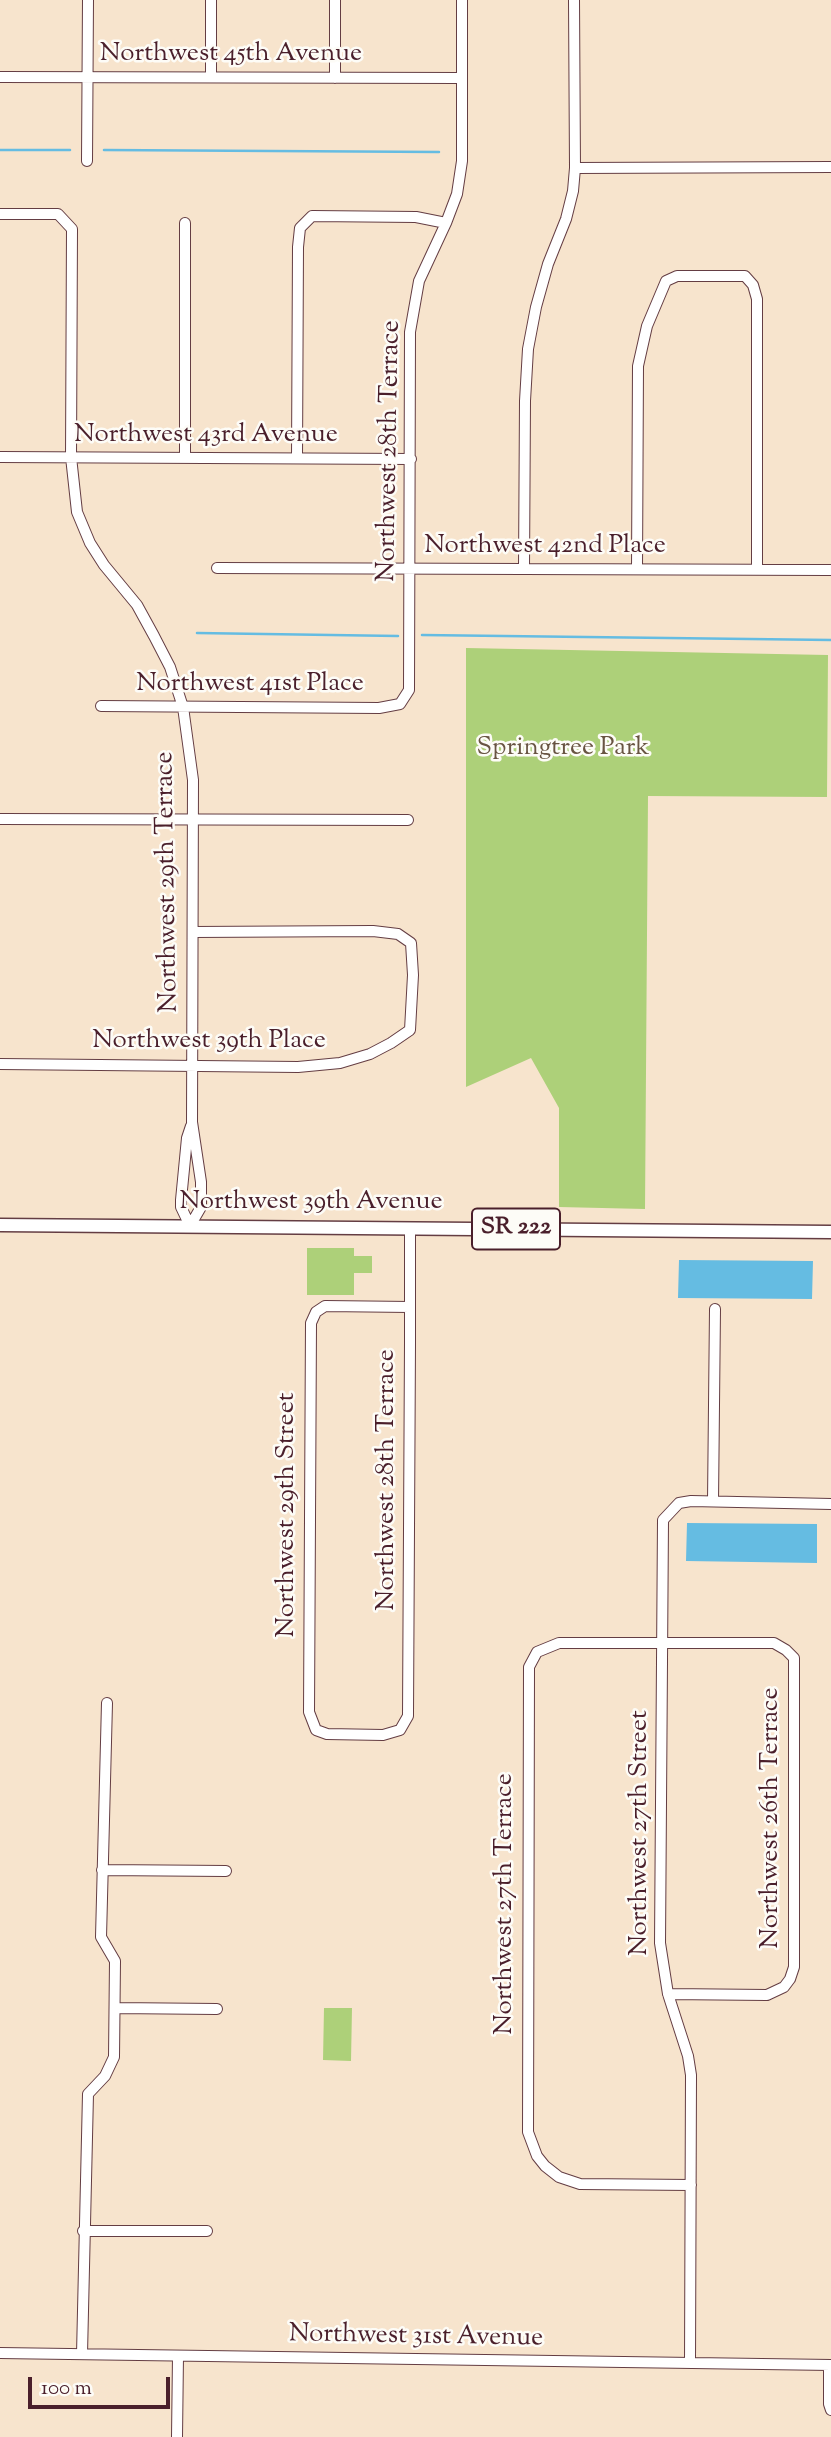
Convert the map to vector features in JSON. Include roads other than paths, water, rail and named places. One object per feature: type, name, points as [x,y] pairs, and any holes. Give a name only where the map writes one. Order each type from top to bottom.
[{"type":"main road","name":"Northwest 39th Avenue","points":[[0,1225],[831,1232]]},
{"type":"street","points":[[87,161],[88,0]]},
{"type":"street","points":[[211,0],[211,77]]},
{"type":"street","points":[[335,0],[335,78]]},
{"type":"street","name":"Northwest 28th Terrace","points":[[400,704],[409,690],[410,332],[419,281],[457,194],[462,160],[462,0]]},
{"type":"street","points":[[524,569],[528,349],[536,307],[568,210],[575,168],[574,0]]},
{"type":"street","name":"Northwest 45th Avenue","points":[[0,77],[462,78]]},
{"type":"street","points":[[575,168],[831,167]]},
{"type":"street","name":"Northwest 29th Terrace","points":[[0,214],[58,214],[72,229],[71,457],[77,512],[90,543],[104,565],[137,606],[170,667],[183,707],[191,757],[194,820],[192,1122],[201,1182],[201,1207],[190,1226]]},
{"type":"street","points":[[297,458],[300,228],[312,216],[416,217],[446,223]]},
{"type":"street","points":[[185,458],[186,223]]},
{"type":"street","points":[[637,569],[638,366],[647,326],[666,281],[677,276],[745,276],[753,285],[757,299],[757,569]]},
{"type":"street","name":"Northwest 43rd Avenue","points":[[0,457],[411,459]]},
{"type":"street","name":"Northwest 42nd Place","points":[[218,568],[831,570]]},
{"type":"street","name":"Northwest 41st Place","points":[[101,706],[379,708],[400,704]]},
{"type":"street","points":[[0,819],[408,820]]},
{"type":"street","name":"Northwest 39th Place","points":[[0,1064],[298,1067],[340,1063],[370,1054],[410,1030],[413,975],[411,943],[398,934],[373,931],[193,932]]},
{"type":"street","name":"Northwest 29th Terrace","points":[[190,1226],[181,1207],[181,1200],[187,1138],[192,1122]]},
{"type":"street","name":"Northwest 28th Terrace","points":[[400,1730],[408,1716],[410,1228]]},
{"type":"street","name":"Northwest 29th Street","points":[[400,1730],[383,1735],[327,1734],[316,1730],[309,1712],[311,1323],[316,1312],[325,1306],[410,1307]]},
{"type":"street","points":[[715,1309],[713,1501],[831,1503]]},
{"type":"street","name":"Northwest 27th Street","points":[[690,2363],[691,2075],[688,2056],[668,1994],[660,1943],[661,1531],[663,1520],[680,1503],[713,1501]]},
{"type":"street","name":"Northwest 27th Terrace","points":[[662,1643],[559,1643],[537,1652],[529,1667],[528,2132],[537,2156],[545,2166],[559,2177],[580,2184],[691,2185]]},
{"type":"street","name":"Northwest 26th Terrace","points":[[662,1643],[775,1643],[794,1658],[794,1967],[783,1987],[766,1995],[668,1994]]},
{"type":"street","points":[[82,2354],[88,2094],[105,2076],[114,2057],[115,1961],[101,1937],[107,1703]]},
{"type":"street","points":[[102,1870],[226,1871]]},
{"type":"street","points":[[114,2008],[217,2009]]},
{"type":"street","points":[[83,2231],[207,2231]]},
{"type":"street","name":"Northwest 31st Avenue","points":[[0,2353],[830,2365]]},
{"type":"street","points":[[177,2437],[178,2356]]},
{"type":"street","points":[[830,2365],[831,2410]]},
{"type":"water","points":[[679,1260],[813,1261],[812,1299],[678,1298]]},
{"type":"water","points":[[687,1523],[817,1524],[817,1563],[686,1561]]},
{"type":"waterway","points":[[0,150],[70,150]]},
{"type":"waterway","points":[[104,150],[439,152]]},
{"type":"waterway","points":[[197,633],[398,636]]},
{"type":"waterway","points":[[422,635],[831,640]]},
{"type":"park label","name":"Springtree Park","points":[[563,750]]}]
